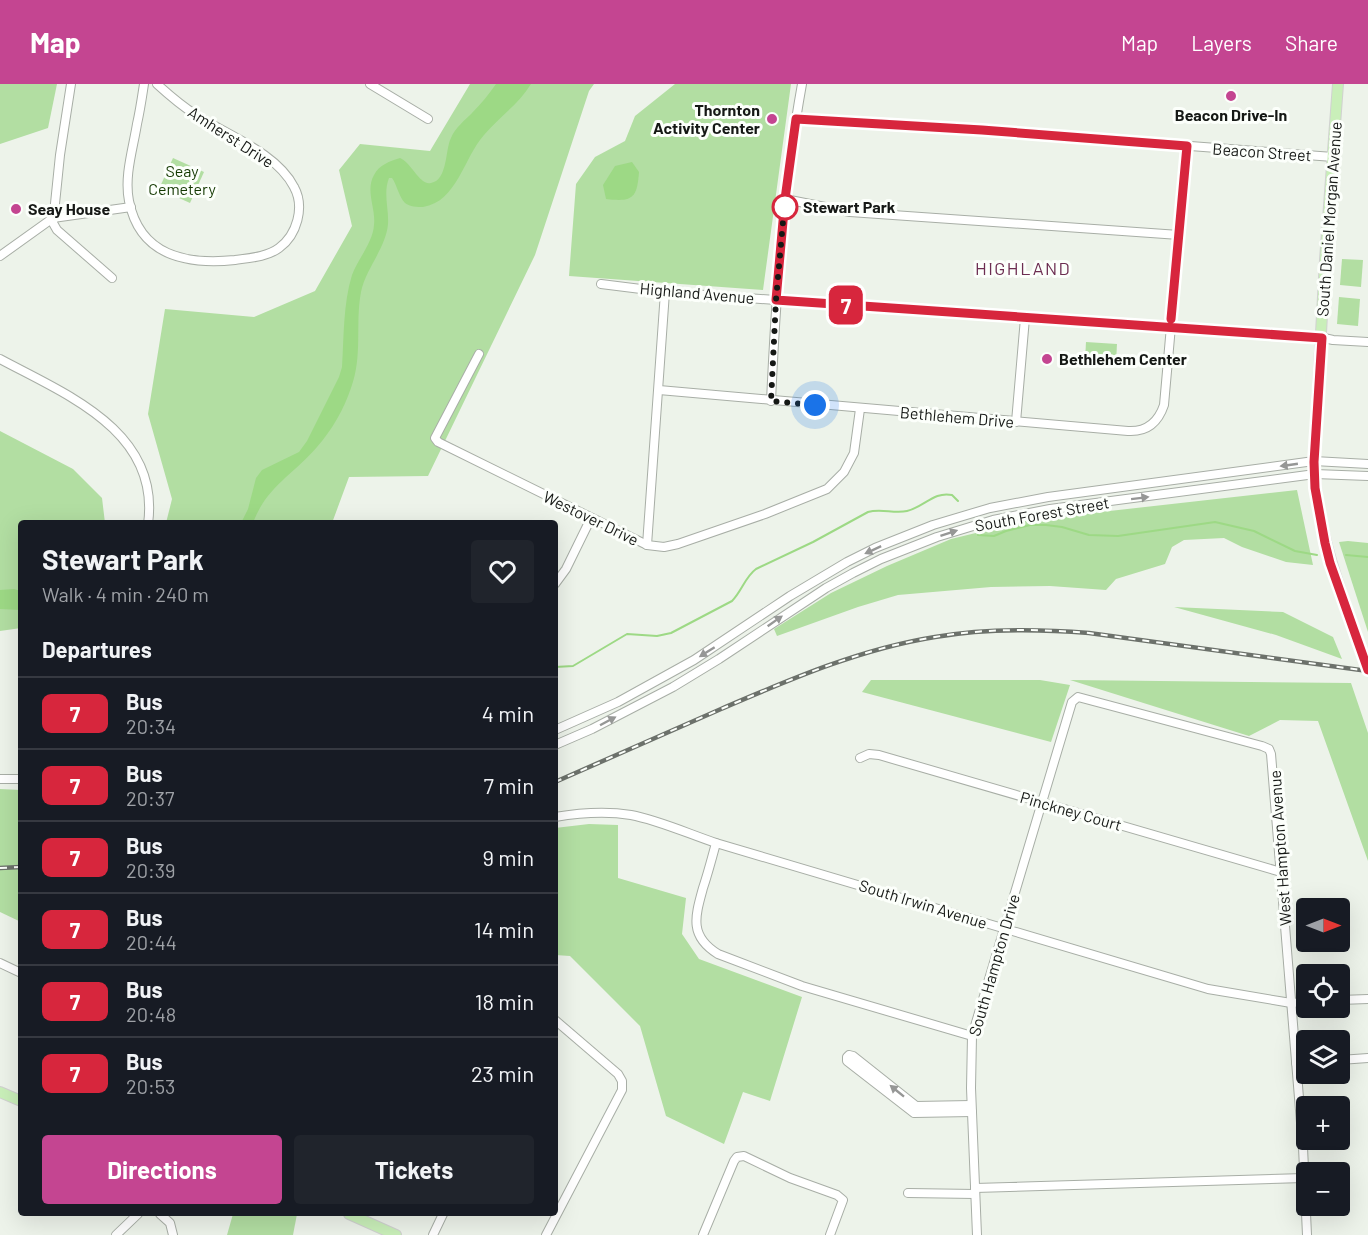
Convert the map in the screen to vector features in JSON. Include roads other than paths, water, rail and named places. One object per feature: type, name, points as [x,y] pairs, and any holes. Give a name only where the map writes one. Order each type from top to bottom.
[{"type":"main road","name":"South Daniel Morgan Avenue","points":[[1338,84],[1314,462],[1315,488],[1325,543],[1368,670]]},
{"type":"main road","points":[[0,1092],[18,1100]]},
{"type":"main road","points":[[353,1216],[384,1232],[396,1235]]},
{"type":"street","points":[[71,84],[53,218],[57,230],[112,278]]},
{"type":"street","name":"Amherst Drive","points":[[144,84],[129,167],[128,194],[142,232],[155,247],[172,256],[202,261],[238,260],[274,251],[283,245],[292,234],[299,214],[296,190],[288,177],[276,165],[243,142],[194,114],[157,84]]},
{"type":"street","points":[[370,84],[428,119]]},
{"type":"street","points":[[771,401],[776,300],[785,199],[802,84]]},
{"type":"street","name":"Beacon Street","points":[[796,119],[982,130],[1333,157]]},
{"type":"street","name":"Bethlehem Drive","points":[[659,390],[1128,431],[1151,426],[1162,413],[1164,405],[1187,146]]},
{"type":"street","points":[[785,199],[850,212],[1179,235]]},
{"type":"street","points":[[0,256],[53,218],[131,207]]},
{"type":"street","name":"Highland Avenue","points":[[601,284],[665,292],[1368,342]]},
{"type":"street","points":[[647,545],[665,292]]},
{"type":"street","points":[[1016,422],[1025,318]]},
{"type":"street","name":"Westover Drive","points":[[479,354],[435,438],[438,442],[647,545],[658,547],[678,544],[765,514],[826,489],[844,472],[854,453],[860,409]]},
{"type":"street","points":[[0,359],[70,395],[99,415],[121,436],[143,477],[149,499],[148,520]]},
{"type":"street","name":"South Forest Street","points":[[558,729],[618,702],[694,660],[838,567],[875,548],[933,525],[990,508],[1048,497],[1314,462],[1368,464]]},
{"type":"street","name":"South Forest Street","points":[[558,744],[592,729],[681,682],[797,606],[853,573],[880,559],[937,537],[993,520],[1031,512],[1315,474],[1368,476]]},
{"type":"street","points":[[558,580],[566,569],[591,518]]},
{"type":"street","name":"West Hampton Avenue","points":[[1072,702],[1078,697],[1083,697],[1269,748],[1273,758],[1296,1063]]},
{"type":"street","name":"South Hampton Drive","points":[[977,1235],[970,1070],[972,1036],[1072,702]]},
{"type":"street","name":"Pinckney Court","points":[[860,758],[869,754],[879,755],[1281,872]]},
{"type":"street","points":[[0,779],[18,779]]},
{"type":"street","name":"South Irwin Avenue","points":[[558,817],[591,813],[630,815],[716,843],[1208,989],[1296,1003]]},
{"type":"street","points":[[716,843],[696,918],[699,934],[709,948],[718,954],[802,986],[972,1036]]},
{"type":"street","points":[[0,963],[18,972]]},
{"type":"street","points":[[1350,1000],[1368,999]]},
{"type":"street","points":[[558,1023],[615,1071],[622,1085],[620,1096],[558,1212]]},
{"type":"street","points":[[915,1110],[853,1056],[847,1057],[847,1061],[915,1110],[972,1108]]},
{"type":"street","points":[[1350,1059],[1368,1058]]},
{"type":"street","name":"West Hampton Avenue","points":[[1297,1084],[1303,1162]]},
{"type":"street","points":[[703,1235],[734,1161],[737,1157],[744,1156],[790,1178],[837,1195],[843,1200],[830,1235]]},
{"type":"street","points":[[908,1193],[1296,1178]]},
{"type":"street","points":[[116,1235],[136,1216]]},
{"type":"street","points":[[162,1216],[170,1223],[173,1235]]},
{"type":"street","points":[[433,1235],[442,1216]]},
{"type":"street","points":[[546,1235],[556,1216]]},
{"type":"street","name":"West Hampton Avenue","points":[[1306,1216],[1307,1235]]},
{"type":"waterway","points":[[558,667],[573,666],[627,634],[657,636],[671,633],[732,601],[756,569],[868,512],[907,511],[934,497],[946,494],[952,495],[958,501]]},
{"type":"waterway","points":[[978,535],[994,536],[1030,525],[1046,525],[1089,535],[1118,536],[1215,522],[1254,531],[1295,551],[1317,555]]},
{"type":"waterway","points":[[1346,555],[1368,557]]},
{"type":"railway","points":[[558,781],[826,666],[907,642],[954,634],[1012,630],[1089,633],[1368,671]]},
{"type":"railway","points":[[0,868],[18,867]]},
{"type":"place","name":"Beacon Drive-In","points":[[1231,96]]},
{"type":"place","name":"Thornton Activity Center","points":[[772,119]]},
{"type":"place","name":"Stewart Park","points":[[785,207]]},
{"type":"place","name":"Seay House","points":[[16,209]]},
{"type":"place","name":"Bethlehem Center","points":[[1047,359]]},
{"type":"district","name":"HIGHLAND","points":[[1023,269]]},
{"type":"park label","name":"Seay Cemetery","points":[[182,180]]}]
